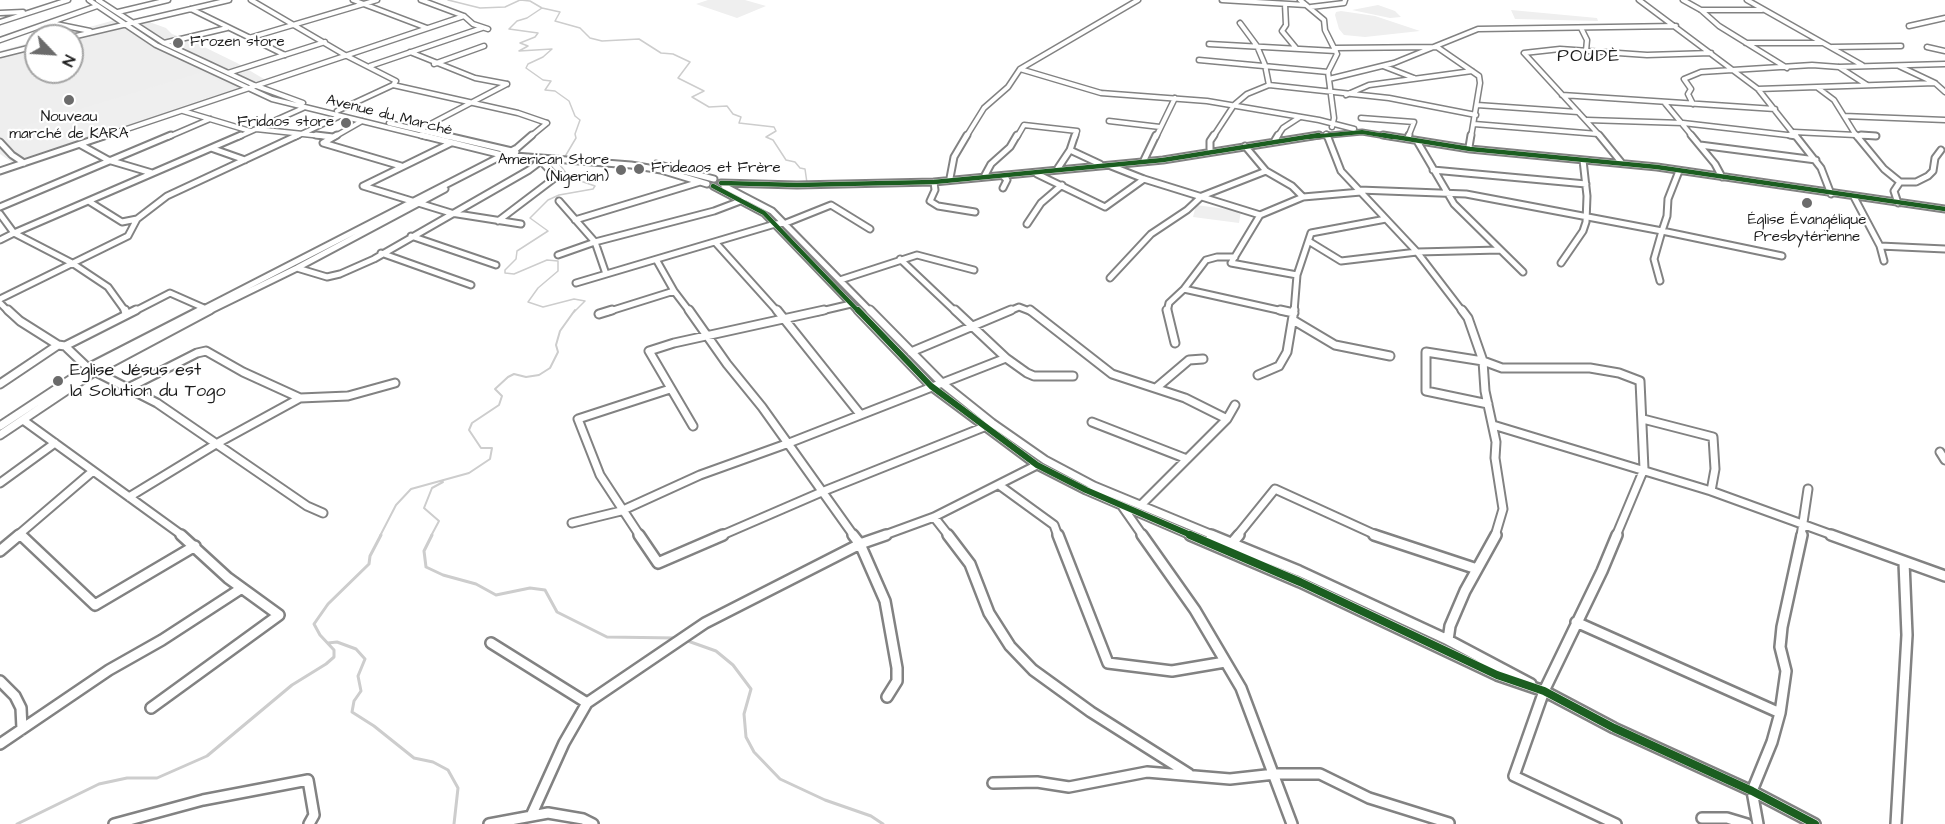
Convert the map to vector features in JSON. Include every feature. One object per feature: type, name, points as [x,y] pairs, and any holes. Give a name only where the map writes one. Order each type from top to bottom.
[{"type":"street","points":[[0,22],[68,0]]},
{"type":"street","name":"Avenue du Marché","points":[[88,0],[136,33],[170,52],[272,99],[303,108],[368,118],[506,154],[635,160],[669,166],[714,183]]},
{"type":"street","name":"Avenue du Marché","points":[[98,0],[144,32],[178,50],[254,85],[310,105],[361,122],[451,143],[540,160],[550,157]]},
{"type":"street","points":[[118,12],[168,0]]},
{"type":"street","points":[[84,34],[229,0]]},
{"type":"street","points":[[251,0],[345,55],[396,81],[393,85],[304,133],[166,196],[137,219],[128,236],[0,301],[20,321],[61,345],[91,370],[157,403],[307,506],[323,513]]},
{"type":"street","points":[[353,0],[427,28]]},
{"type":"street","points":[[249,38],[377,0]]},
{"type":"street","points":[[370,66],[485,28],[473,24],[464,16],[421,0]]},
{"type":"street","points":[[950,178],[954,157],[984,108],[1008,87],[1020,69],[1138,0]]},
{"type":"street","points":[[1222,0],[1308,6],[1344,3],[1345,0]]},
{"type":"street","points":[[1300,0],[1324,20],[1325,30],[1336,50],[1336,58],[1328,72],[1334,118],[1330,132],[1341,171],[1417,252],[1468,318],[1483,361],[1488,404],[1496,442],[1495,458],[1503,509],[1494,540],[1465,591],[1448,640]]},
{"type":"street","points":[[1639,0],[1758,89],[1816,160],[1831,194]]},
{"type":"street","points":[[1683,0],[1701,10],[1719,26],[1787,68]]},
{"type":"street","points":[[1747,0],[1862,65]]},
{"type":"street","points":[[1286,4],[1286,25],[1282,31],[1296,48]]},
{"type":"street","points":[[0,40],[97,6]]},
{"type":"street","points":[[191,9],[285,55]]},
{"type":"street","points":[[1701,10],[1764,10]]},
{"type":"street","points":[[0,13],[31,12]]},
{"type":"street","points":[[0,171],[464,16]]},
{"type":"street","points":[[1909,26],[1945,18]]},
{"type":"street","points":[[51,23],[93,32]]},
{"type":"street","points":[[1240,23],[1257,46],[1265,64],[1269,84]]},
{"type":"street","points":[[1329,79],[1346,73],[1383,66],[1478,29],[1676,26]]},
{"type":"street","points":[[164,43],[227,28]]},
{"type":"street","points":[[1581,28],[1587,40],[1586,51]]},
{"type":"street","points":[[136,33],[144,32]]},
{"type":"street","points":[[228,73],[325,42]]},
{"type":"street","points":[[1745,43],[1824,44]]},
{"type":"street","points":[[1209,44],[1336,50],[1437,46],[1479,76],[1476,115],[1469,136],[1469,147]]},
{"type":"street","points":[[435,64],[484,46]]},
{"type":"street","points":[[1830,47],[1901,46]]},
{"type":"street","points":[[1927,46],[1945,51]]},
{"type":"street","points":[[0,55],[24,49]]},
{"type":"street","points":[[1621,162],[1587,120],[1539,72],[1524,53],[1560,49],[1647,56],[1711,53]]},
{"type":"street","points":[[170,52],[178,50]]},
{"type":"street","points":[[411,52],[435,64],[475,78],[507,84],[419,130]]},
{"type":"street","points":[[1199,60],[1265,64],[1328,72]]},
{"type":"street","points":[[1897,64],[1935,83],[1945,92]]},
{"type":"street","points":[[1693,104],[1688,94],[1691,89],[1684,79],[1701,72],[1812,65],[1839,67],[1945,64]]},
{"type":"street","points":[[1383,66],[1415,79]]},
{"type":"street","points":[[1839,67],[1868,86]]},
{"type":"street","points":[[1020,69],[1101,93],[1234,105],[1354,129],[1469,147],[1621,162],[1944,209],[1945,216]]},
{"type":"street","points":[[1346,95],[1369,85],[1472,71]]},
{"type":"street","points":[[1758,89],[1935,83]]},
{"type":"street","points":[[1210,149],[1210,141],[1234,105],[1247,94],[1269,84],[1346,95],[1389,98],[1476,115]]},
{"type":"street","points":[[0,435],[91,370],[297,268],[417,203],[517,148],[547,123],[518,113],[393,85]]},
{"type":"street","points":[[1818,88],[1834,100],[1856,136],[1884,169],[1900,182],[1916,182],[1928,176],[1933,171],[1935,158],[1941,150]]},
{"type":"street","points":[[1562,95],[1775,109]]},
{"type":"street","points":[[1144,160],[1175,98]]},
{"type":"street","points":[[1664,102],[1715,164],[1722,177]]},
{"type":"street","points":[[0,240],[310,105]]},
{"type":"street","points":[[1477,105],[1578,112]]},
{"type":"street","points":[[182,110],[253,130],[334,137]]},
{"type":"street","points":[[1844,116],[1945,120]]},
{"type":"street","points":[[1275,140],[1283,128],[1300,117]]},
{"type":"street","points":[[368,118],[323,143],[401,166]]},
{"type":"street","points":[[1360,118],[1414,122],[1408,138]]},
{"type":"street","points":[[0,207],[210,119]]},
{"type":"street","points":[[1587,120],[1683,123],[1795,134],[1876,136]]},
{"type":"street","points":[[1109,121],[1160,127]]},
{"type":"street","points":[[1474,124],[1598,134]]},
{"type":"street","points":[[985,175],[991,164],[1010,147],[1024,125],[1077,130],[1070,150],[1059,168]]},
{"type":"street","points":[[808,184],[950,178],[1144,160],[1354,129]]},
{"type":"street","points":[[575,220],[714,183],[934,182],[1163,160],[1330,132],[1362,132],[1417,141],[1657,167]]},
{"type":"street","points":[[1417,141],[1454,204],[1523,272]]},
{"type":"street","points":[[0,142],[12,155],[24,163]]},
{"type":"street","points":[[451,143],[363,186],[451,213],[521,224]]},
{"type":"street","points":[[81,145],[108,160],[152,173]]},
{"type":"street","points":[[1700,145],[1816,160]]},
{"type":"street","points":[[1245,146],[1266,171],[1292,186],[1304,198]]},
{"type":"street","points":[[211,148],[246,160]]},
{"type":"street","points":[[1070,150],[1100,164]]},
{"type":"street","points":[[0,426],[91,370],[204,308],[506,154]]},
{"type":"street","name":"Avenue du Marché","points":[[573,158],[661,170],[714,183]]},
{"type":"street","points":[[297,268],[327,276],[375,259],[381,253],[540,160],[556,177],[498,221]]},
{"type":"street","points":[[1562,263],[1583,231],[1586,216],[1586,184],[1583,160]]},
{"type":"street","points":[[1109,165],[1144,179],[1260,215]]},
{"type":"street","points":[[1433,170],[1586,184]]},
{"type":"street","points":[[1110,278],[1151,234],[1187,210],[1202,196],[1266,171]]},
{"type":"street","points":[[1660,281],[1654,259],[1667,216],[1668,199],[1679,171]]},
{"type":"street","points":[[1034,173],[1105,207],[1144,179]]},
{"type":"street","points":[[1003,176],[1007,180],[1003,188]]},
{"type":"street","points":[[934,182],[935,190],[930,201],[938,206],[975,212]]},
{"type":"street","points":[[1898,203],[1894,191],[1900,182]]},
{"type":"street","points":[[714,183],[764,213],[931,386],[1037,465],[1122,506],[1300,582],[1497,675],[1544,691]]},
{"type":"street","points":[[714,183],[772,211],[942,383],[992,423],[1045,460],[1094,486],[1299,571],[1448,640],[1614,728],[1752,791],[1815,824]]},
{"type":"street","points":[[1027,224],[1041,203],[1062,186]]},
{"type":"street","points":[[1297,275],[1231,263],[1260,215],[1304,198],[1360,191],[1446,192],[1586,216],[1782,256]]},
{"type":"street","points":[[1854,197],[1880,246],[1884,261]]},
{"type":"street","points":[[558,255],[595,242],[714,211],[743,200]]},
{"type":"street","points":[[559,201],[595,242],[606,274]]},
{"type":"street","points":[[90,202],[122,222],[137,219]]},
{"type":"street","points":[[576,283],[657,261],[775,224],[786,223],[831,205],[870,229]]},
{"type":"street","points":[[0,214],[15,232],[72,263],[108,287],[126,314]]},
{"type":"street","points":[[1258,375],[1279,366],[1287,352],[1297,275],[1310,242],[1311,233],[1386,219]]},
{"type":"street","points":[[411,236],[496,265]]},
{"type":"street","points":[[715,242],[784,318],[860,414]]},
{"type":"street","points":[[1310,242],[1341,261],[1417,252],[1500,250]]},
{"type":"street","points":[[1880,246],[1945,249]]},
{"type":"street","points":[[381,253],[471,285]]},
{"type":"street","points":[[840,280],[912,255],[924,255],[974,270]]},
{"type":"street","points":[[1175,343],[1167,310],[1170,303],[1206,260],[1235,256]]},
{"type":"street","points":[[900,259],[1006,358],[1034,376],[1073,376]]},
{"type":"street","points":[[657,261],[674,291],[789,443],[860,544],[885,601],[897,668],[897,681],[887,696]]},
{"type":"street","points":[[1184,289],[1293,316],[1335,345],[1390,356]]},
{"type":"street","points":[[599,314],[674,291]]},
{"type":"street","points":[[0,384],[61,345],[170,293],[204,308]]},
{"type":"street","points":[[693,426],[649,351],[708,335],[851,304]]},
{"type":"street","points":[[911,352],[1019,307],[1028,308],[1112,375],[1185,398],[1227,419]]},
{"type":"street","points":[[128,388],[197,353],[206,351],[243,372],[300,398]]},
{"type":"street","points":[[1488,404],[1426,391],[1426,352],[1483,361],[1502,368],[1590,368],[1619,373],[1640,381],[1644,469],[1602,571],[1544,691],[1514,776],[1616,824]]},
{"type":"street","points":[[572,523],[621,511],[700,475],[789,443],[1006,358]]},
{"type":"street","points":[[1156,388],[1189,360],[1203,359]]},
{"type":"street","points":[[129,497],[216,444],[300,398],[348,396],[395,383]]},
{"type":"street","points":[[670,389],[578,419],[600,475],[621,511],[657,563],[824,491],[984,427]]},
{"type":"street","points":[[1142,504],[1227,419],[1235,405]]},
{"type":"street","points":[[1643,419],[1713,437],[1715,469],[1711,491]]},
{"type":"street","points":[[23,420],[195,546],[208,561],[279,615],[152,708]]},
{"type":"street","points":[[1092,422],[1187,459]]},
{"type":"street","points":[[1493,425],[1711,491],[1945,576]]},
{"type":"street","points":[[0,483],[55,443]]},
{"type":"street","points":[[1940,452],[1945,460]]},
{"type":"street","points":[[531,816],[564,743],[587,703],[705,623],[860,544],[934,517],[1037,465]]},
{"type":"street","points":[[0,551],[93,471]]},
{"type":"street","points":[[999,485],[1054,525],[1108,663],[1172,671],[1225,662]]},
{"type":"street","points":[[1232,543],[1275,489],[1372,534],[1477,569]]},
{"type":"street","points":[[1758,824],[1752,791],[1772,741],[1780,713],[1786,671],[1780,647],[1782,627],[1804,524],[1808,489]]},
{"type":"street","points":[[1122,506],[1195,610],[1241,688],[1292,824]]},
{"type":"street","points":[[934,517],[970,564],[989,613],[1010,646],[1034,670],[1091,712],[1192,776]]},
{"type":"street","points":[[21,535],[95,605],[195,546]]},
{"type":"street","points":[[1896,824],[1907,635],[1904,562]]},
{"type":"street","points":[[0,744],[109,670],[162,640],[242,588]]},
{"type":"street","points":[[1576,622],[1780,713]]},
{"type":"street","points":[[491,643],[587,703]]},
{"type":"street","points":[[0,681],[15,696],[21,708],[22,729]]},
{"type":"street","points":[[993,783],[1037,782],[1069,787],[1147,772],[1230,779],[1275,774],[1320,774],[1369,798],[1449,823]]},
{"type":"street","points":[[114,824],[203,800],[308,780],[314,815],[309,824]]},
{"type":"street","points":[[489,824],[548,813],[583,819],[593,824]]},
{"type":"street","points":[[1702,818],[1727,818],[1747,824]]},
{"type":"shaded area","points":[[708,0],[745,0],[766,6],[737,18],[696,4]]},
{"type":"shaded area","points":[[1378,5],[1395,11],[1401,17],[1390,18],[1352,10]]},
{"type":"shaded area","points":[[1511,10],[1597,18],[1598,21],[1515,19]]},
{"type":"shaded area","points":[[1336,12],[1375,16],[1420,31],[1365,37],[1344,35],[1339,29],[1335,15]]},
{"type":"shaded area","name":"Nouveau marché de KARA","points":[[122,18],[144,20],[166,28],[172,34],[237,63],[269,82],[129,132],[19,167],[0,154],[0,51],[24,44],[24,84],[84,84],[84,29]]},
{"type":"shaded area","points":[[203,72],[236,89],[25,159],[0,136],[0,133]]},
{"type":"shaded area","points":[[1196,205],[1241,211],[1239,223],[1193,217]]},
{"type":"waterway","points":[[448,0],[480,8],[505,7],[520,0],[530,1],[542,8]]},
{"type":"waterway","points":[[542,8],[560,12],[555,21],[580,28],[590,38],[602,41],[639,39],[661,53],[673,54],[690,62],[678,78],[704,91],[692,97],[709,107],[727,106],[733,114],[741,117],[739,123],[774,127],[776,131],[766,137],[773,140],[786,160],[795,162],[800,168],[805,169],[807,183]]},
{"type":"waterway","points":[[542,8],[527,18],[517,21],[509,29],[538,33],[535,37],[520,43],[528,46],[519,51],[552,49],[543,57],[528,64],[526,68],[543,80],[551,81],[545,90],[555,91],[569,101],[575,116],[580,120],[575,134],[576,138],[560,165],[569,177],[595,186],[593,189],[559,195],[548,200],[530,218],[548,231],[517,251],[516,259],[505,270],[505,273],[514,274],[547,260],[558,261],[558,271],[538,288],[528,302],[543,307],[574,299],[585,301],[574,312]]},
{"type":"waterway","points":[[380,536],[396,505],[411,489],[469,473],[490,459],[492,448],[481,448],[469,430],[472,423],[499,405],[502,396],[495,389],[508,377],[514,374],[526,377],[539,375],[550,368],[558,352],[556,345],[560,331],[575,310]]},
{"type":"waterway","points":[[431,536],[439,521],[424,508],[432,488],[443,482]]},
{"type":"waterway","points":[[17,824],[99,784],[127,778],[157,778],[207,756],[292,685],[326,664],[334,657],[334,650],[320,635],[314,624],[328,604],[369,564],[370,556],[381,535]]},
{"type":"waterway","points":[[432,535],[424,551],[426,567],[443,575],[476,584],[496,595],[530,588],[545,590],[557,612],[607,637],[676,638]]},
{"type":"waterway","points":[[685,640],[716,651],[733,665],[751,689],[744,714],[746,737],[754,752],[780,779],[825,800],[871,816],[883,824]]},
{"type":"waterway","points":[[328,643],[337,642],[356,649],[365,659],[358,676],[361,691],[354,701],[352,712],[374,726],[414,758],[433,762],[448,770],[458,788],[454,824]]},
{"type":"cycle path","points":[[721,183],[797,185],[934,182],[1163,160],[1333,133],[1362,132],[1470,149],[1657,167],[1945,209]]},
{"type":"cycle path","points":[[713,186],[764,213],[931,386],[1037,465],[1086,490],[1300,582],[1497,675],[1544,691],[1614,728],[1752,791],[1815,824]]},
{"type":"place","name":"Frozen store","points":[[178,43]]},
{"type":"place","name":"Nouveau marché de KARA","points":[[69,100]]},
{"type":"place","name":"Fridaos store","points":[[346,123]]},
{"type":"place","name":"Frideaos et Frère","points":[[639,169]]},
{"type":"place","name":"American Store (Nigerian)","points":[[621,170]]},
{"type":"place","name":"Église Évangélique Presbytérienne","points":[[1807,203]]},
{"type":"place","name":"Eglise Jésus est la Solution du Togo","points":[[58,381]]},
{"type":"district","name":"POUDÈ","points":[[1589,57]]}]
